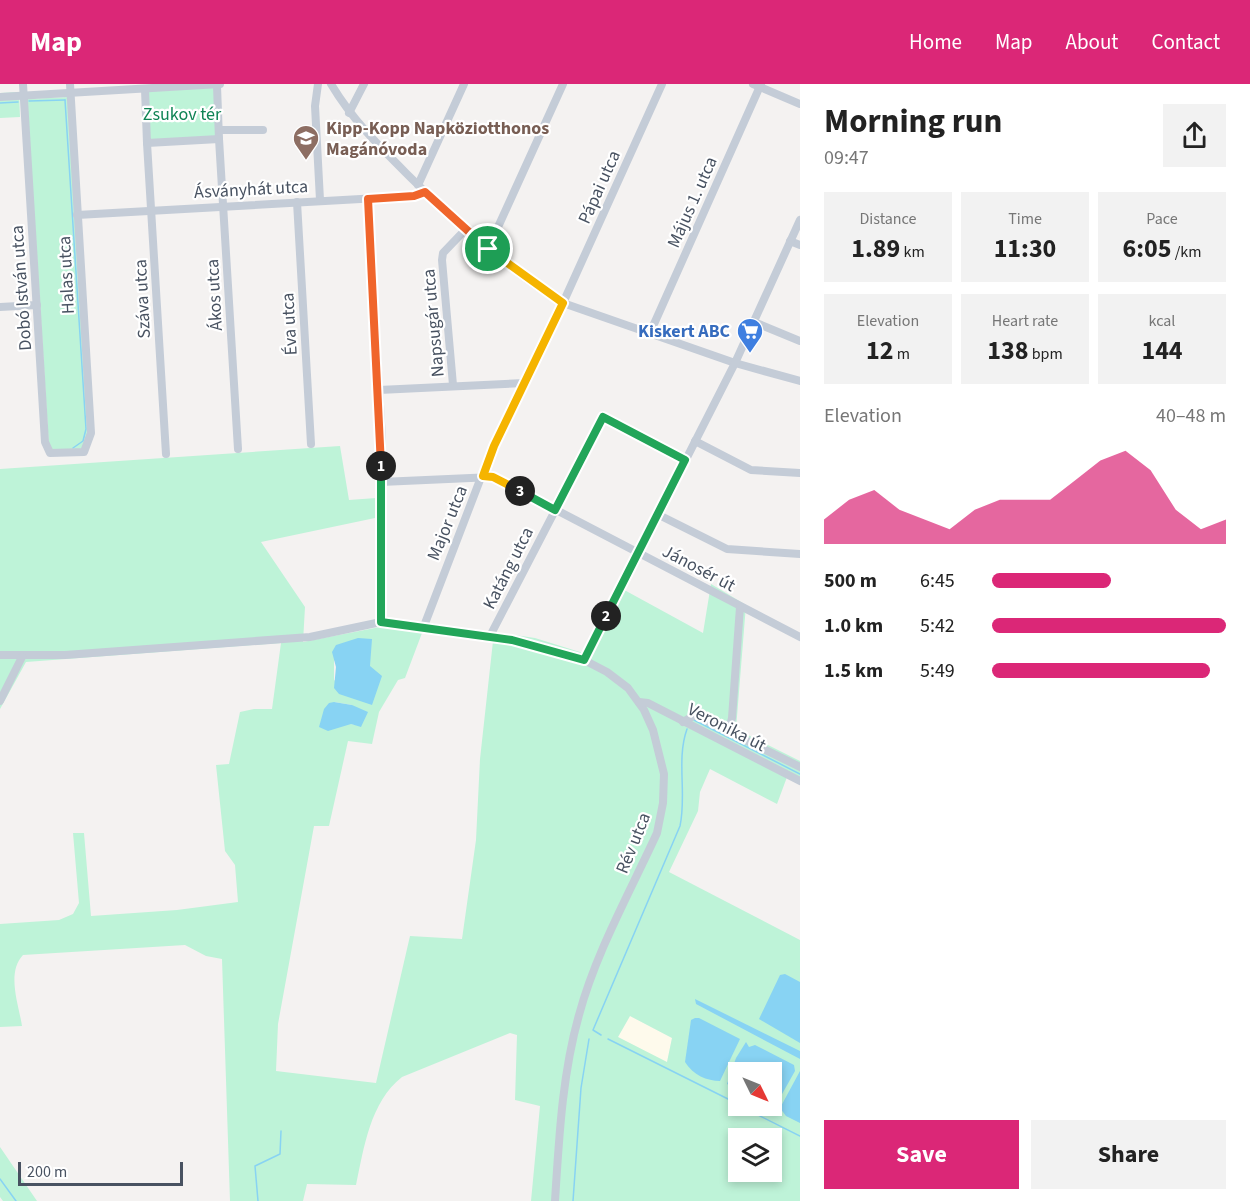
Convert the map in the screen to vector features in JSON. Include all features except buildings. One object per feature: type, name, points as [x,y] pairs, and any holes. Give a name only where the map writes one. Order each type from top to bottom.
[{"type":"street","name":"Dobó István utca","points":[[23,84],[45,442],[50,453]]},
{"type":"street","name":"Halas utca","points":[[50,453],[84,452],[92,433],[70,84]]},
{"type":"street","points":[[318,84],[315,106],[320,200]]},
{"type":"street","points":[[331,84],[349,113],[465,230],[563,303],[735,363],[800,381]]},
{"type":"street","points":[[349,113],[364,84]]},
{"type":"street","points":[[418,185],[464,84]]},
{"type":"street","points":[[488,249],[563,84]]},
{"type":"street","name":"Pápai utca","points":[[563,303],[662,84]]},
{"type":"street","points":[[0,97],[167,86],[218,85],[219,135]]},
{"type":"street","points":[[758,85],[800,104]]},
{"type":"street","name":"Május 1. utca","points":[[650,333],[758,85]]},
{"type":"street","points":[[145,89],[147,143],[263,130]]},
{"type":"street","name":"Ákos utca","points":[[219,135],[238,449]]},
{"type":"street","name":"Száva utca","points":[[147,143],[166,454]]},
{"type":"street","name":"Ásványhát utca","points":[[77,215],[414,196],[425,192]]},
{"type":"street","points":[[368,199],[379,390],[381,622]]},
{"type":"street","name":"Éva utca","points":[[297,202],[310,444]]},
{"type":"street","points":[[584,660],[735,363],[800,220]]},
{"type":"street","name":"Napsugár utca","points":[[453,385],[442,260],[443,253],[465,230]]},
{"type":"street","points":[[790,241],[800,245]]},
{"type":"street","name":"Major utca","points":[[424,626],[494,446],[563,303]]},
{"type":"street","points":[[0,307],[37,305]]},
{"type":"street","points":[[754,322],[800,341]]},
{"type":"street","points":[[379,390],[524,383]]},
{"type":"street","name":"Katáng utca","points":[[490,636],[603,417],[685,460]]},
{"type":"street","points":[[695,441],[751,470],[800,473]]},
{"type":"street","name":"Jánosér út","points":[[381,482],[493,477],[800,637]]},
{"type":"street","points":[[657,514],[727,549],[800,554]]},
{"type":"street","points":[[729,733],[740,607]]},
{"type":"street","name":"Rév utca","points":[[0,655],[22,657],[310,637],[381,622],[424,626],[535,644],[584,660],[614,677],[639,702],[653,730],[663,766],[662,815],[657,833],[597,965],[577,1020],[564,1087],[555,1201]]},
{"type":"street","points":[[0,701],[22,657]]},
{"type":"street","name":"Veronika út","points":[[639,702],[648,703],[800,781]]},
{"type":"street","points":[[682,722],[695,715],[800,767]]},
{"type":"shaded area","points":[[630,1016],[672,1038],[667,1063],[618,1037]]},
{"type":"green space","name":"Zsukov tér","points":[[217,86],[219,139],[147,143],[145,89]]},
{"type":"green space","points":[[19,92],[20,117],[0,118],[0,93]]},
{"type":"green space","points":[[69,97],[90,434],[84,449],[55,452],[49,447],[27,99]]},
{"type":"green space","points":[[340,446],[349,500],[376,498],[375,518],[261,542],[305,607],[303,642],[385,626],[422,633],[405,678],[398,680],[379,712],[372,744],[348,741],[329,826],[314,826],[278,1024],[276,1071],[376,1083],[410,936],[462,939],[476,840],[480,759],[494,632],[535,638],[583,653],[617,586],[703,633],[711,584],[746,605],[736,729],[800,761],[800,784],[787,777],[777,804],[710,769],[700,792],[698,811],[669,872],[800,940],[800,1201],[531,1201],[540,1106],[515,1100],[517,1035],[510,1033],[402,1077],[391,1087],[375,1112],[370,1126],[356,1185],[307,1184],[303,1201],[230,1201],[222,959],[206,956],[185,945],[23,955],[18,962],[14,980],[22,1026],[0,1027],[0,924],[59,920],[73,914],[79,903],[73,833],[84,833],[91,916],[177,910],[238,902],[235,865],[225,851],[216,765],[229,764],[240,712],[272,709],[281,643],[26,662],[0,709],[0,469]],"holes":[[[334,660],[372,705],[334,680]],[[334,702],[352,705],[361,726],[351,724]],[[630,1016],[672,1038],[667,1062],[618,1037]]]},
{"type":"green space","points":[[0,1147],[37,1201],[3,1201],[0,1197]]},
{"type":"water","points":[[358,638],[372,639],[370,666],[382,676],[372,705],[339,694],[334,688],[336,667],[332,652],[336,645]]},
{"type":"water","points":[[329,703],[352,705],[368,712],[361,727],[351,724],[328,731],[319,727],[324,709]]},
{"type":"water","points":[[785,974],[800,982],[800,1043],[759,1019],[780,975]]},
{"type":"water","points":[[695,999],[800,1051],[800,1059],[696,1004]]},
{"type":"water","points":[[699,1018],[740,1039],[720,1081],[701,1076],[685,1062],[691,1020]]},
{"type":"water","points":[[746,1042],[749,1047],[755,1045],[794,1065],[795,1071],[782,1094],[782,1062],[735,1062]]},
{"type":"water","points":[[800,1071],[800,1123],[786,1116],[782,1111],[782,1104]]},
{"type":"waterway","points":[[65,100],[86,429],[83,441],[73,448]]},
{"type":"waterway","points":[[29,101],[65,100]]},
{"type":"waterway","points":[[0,103],[18,102]]},
{"type":"waterway","points":[[694,720],[800,774]]},
{"type":"waterway","points":[[601,1035],[593,1030],[680,826],[682,753],[687,729]]},
{"type":"waterway","points":[[573,1201],[581,1088],[589,1039]]},
{"type":"waterway","points":[[608,1039],[728,1099]]},
{"type":"waterway","points":[[760,1116],[800,1136]]},
{"type":"waterway","points":[[258,1201],[255,1166],[280,1154],[281,1131]]},
{"type":"waterway","points":[[0,1179],[16,1201]]},
{"type":"place","name":"Kipp-Kopp Napköziotthonos Magánóvoda","points":[[306,161]]},
{"type":"place","name":"Kiskert ABC","points":[[750,354]]},
{"type":"route","points":[[425,192],[488,249],[543,291],[563,303],[494,446],[483,476],[493,477],[555,510],[603,417],[685,460],[584,660],[541,646],[512,640],[399,622],[381,622],[382,439],[368,199],[414,196],[425,192]]}]
